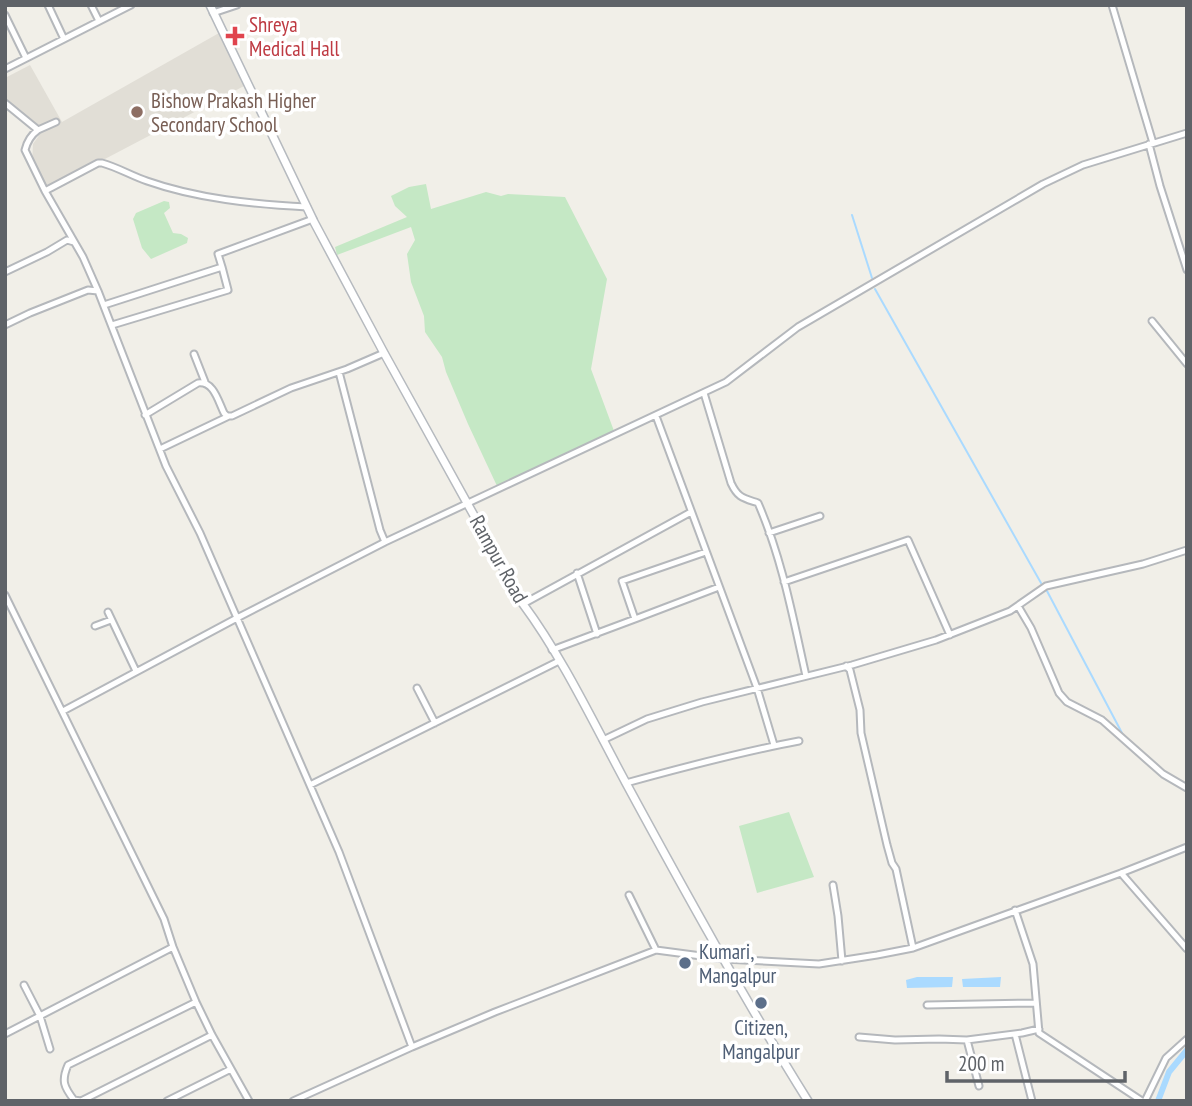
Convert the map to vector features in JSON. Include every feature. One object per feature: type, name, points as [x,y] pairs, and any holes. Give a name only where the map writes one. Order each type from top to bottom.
[{"type":"main road","name":"Rampur Road","points":[[212,9],[307,207],[384,353],[523,604],[540,626],[724,959],[808,1101]]},
{"type":"street","points":[[48,5],[64,39]]},
{"type":"street","points":[[91,5],[99,21]]},
{"type":"street","points":[[5,69],[131,5]]},
{"type":"street","points":[[212,9],[237,5]]},
{"type":"street","points":[[1112,5],[1160,186],[1187,270]]},
{"type":"street","points":[[5,15],[26,58]]},
{"type":"street","points":[[5,103],[38,130]]},
{"type":"street","points":[[56,122],[33,134],[25,150],[98,291],[166,466],[200,533],[346,868],[412,1047]]},
{"type":"street","points":[[63,711],[385,542],[726,382],[798,327],[1043,184],[1083,165],[1187,133]]},
{"type":"street","points":[[45,191],[102,163],[147,181],[194,194],[276,206],[307,207]]},
{"type":"street","points":[[112,325],[228,290],[218,254],[313,219]]},
{"type":"street","points":[[60,243],[64,237],[64,227]]},
{"type":"street","points":[[5,272],[60,243],[67,240],[74,242]]},
{"type":"street","points":[[104,305],[222,267]]},
{"type":"street","points":[[5,325],[88,290],[98,291]]},
{"type":"street","points":[[1152,321],[1187,364]]},
{"type":"street","points":[[160,449],[291,388],[384,353]]},
{"type":"street","points":[[194,354],[205,382],[211,386],[224,413],[229,416]]},
{"type":"street","points":[[339,372],[385,542]]},
{"type":"street","points":[[145,415],[198,383],[205,382]]},
{"type":"street","points":[[704,393],[736,493],[758,503],[769,533],[784,582],[806,676]]},
{"type":"street","points":[[656,416],[757,688],[774,745]]},
{"type":"street","points":[[523,604],[691,512]]},
{"type":"street","points":[[769,533],[820,516]]},
{"type":"street","points":[[784,582],[908,540],[950,635]]},
{"type":"street","points":[[603,740],[647,719],[702,702],[846,666],[950,635],[1010,611],[1046,586],[1143,564],[1187,550]]},
{"type":"street","points":[[635,619],[622,581],[706,552]]},
{"type":"street","points":[[577,573],[597,634]]},
{"type":"street","points":[[552,650],[719,587]]},
{"type":"street","points":[[5,595],[164,919],[196,1002],[248,1101]]},
{"type":"street","points":[[1018,606],[1031,628],[1059,693],[1067,702],[1102,720],[1163,774],[1187,788]]},
{"type":"street","points":[[108,612],[136,671]]},
{"type":"street","points":[[95,626],[111,620]]},
{"type":"street","points":[[310,785],[559,661]]},
{"type":"street","points":[[846,666],[850,670],[860,710],[864,746],[913,948]]},
{"type":"street","points":[[417,688],[435,723]]},
{"type":"street","points":[[626,783],[707,760],[799,741]]},
{"type":"street","points":[[293,1101],[495,1012],[656,950],[724,959],[819,964],[913,948],[1187,847]]},
{"type":"street","points":[[1121,873],[1187,949]]},
{"type":"street","points":[[833,885],[842,961]]},
{"type":"street","points":[[629,895],[656,950]]},
{"type":"street","points":[[1015,911],[1033,964],[1039,1033],[1144,1101],[1166,1058],[1187,1039]]},
{"type":"street","points":[[5,1034],[173,947]]},
{"type":"street","points":[[24,985],[40,1016],[50,1049]]},
{"type":"street","points":[[196,1002],[68,1065],[64,1074],[65,1086],[74,1100],[81,1101],[212,1035]]},
{"type":"street","points":[[927,1005],[1035,1003]]},
{"type":"street","points":[[859,1037],[967,1040],[1039,1028]]},
{"type":"street","points":[[1015,1034],[1032,1101]]},
{"type":"street","points":[[967,1040],[979,1086]]},
{"type":"street","points":[[167,1101],[231,1069]]},
{"type":"shaded area","name":"Bishow Prakash Higher Secondary School","points":[[219,33],[244,86],[47,187],[32,164],[33,144],[40,134],[36,127],[5,102],[5,78],[30,65],[62,122]]},
{"type":"green space","points":[[426,184],[431,209],[486,192],[501,196],[508,194],[565,197],[607,279],[591,369],[614,431],[497,486],[468,424],[442,357],[425,332],[424,316],[411,282],[407,254],[415,240],[411,227],[337,255],[335,247],[407,217],[395,206],[391,196],[409,187]]},
{"type":"green space","points":[[164,201],[169,202],[170,208],[164,213],[173,233],[188,238],[187,243],[151,259],[142,248],[133,219],[136,213]]},
{"type":"green space","points":[[789,812],[814,877],[757,893],[739,826]]},
{"type":"water","points":[[917,977],[953,977],[952,987],[907,988],[906,980]]},
{"type":"water","points":[[1001,977],[1000,987],[963,987],[962,979]]},
{"type":"waterway","points":[[852,215],[872,278]]},
{"type":"waterway","points":[[875,289],[1041,583]]},
{"type":"waterway","points":[[1047,591],[1122,733]]},
{"type":"waterway","points":[[1158,1101],[1169,1072],[1187,1050]]},
{"type":"place","name":"Shreya Medical Hall","points":[[235,36]]},
{"type":"place","name":"Bishow Prakash Higher Secondary School","points":[[137,112]]},
{"type":"place","name":"Kumari, Mangalpur","points":[[685,963]]},
{"type":"place","name":"Citizen, Mangalpur","points":[[761,1003]]}]
